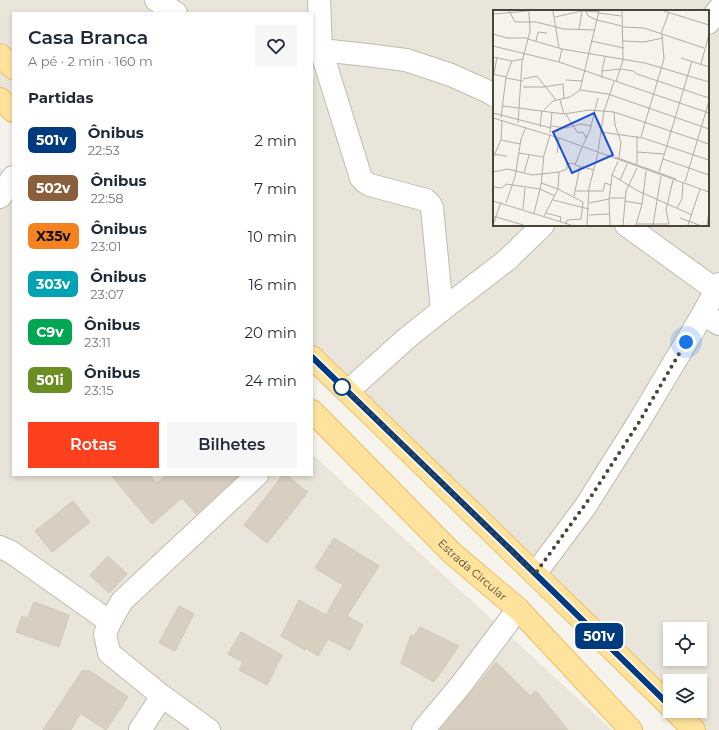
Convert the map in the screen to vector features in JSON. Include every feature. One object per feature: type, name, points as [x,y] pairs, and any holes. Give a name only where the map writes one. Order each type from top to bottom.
[{"type":"main road","points":[[0,55],[12,67]]},
{"type":"main road","points":[[0,99],[12,110]]},
{"type":"main road","points":[[313,358],[663,699]]},
{"type":"main road","name":"Estrada Circular","points":[[314,418],[452,553],[518,609],[632,730]]},
{"type":"main road","points":[[682,718],[694,730]]},
{"type":"street","points":[[156,0],[174,12]]},
{"type":"street","points":[[318,0],[316,49],[361,178],[370,185],[426,200],[432,208],[442,310]]},
{"type":"street","points":[[709,22],[719,9]]},
{"type":"street","points":[[316,49],[406,60],[451,75],[493,94]]},
{"type":"street","points":[[0,197],[12,179]]},
{"type":"street","points":[[348,391],[407,338],[507,260],[542,226]]},
{"type":"street","points":[[535,574],[585,506],[638,424],[711,319],[717,287],[627,226]]},
{"type":"street","points":[[209,730],[162,696],[109,653],[105,634],[122,601],[256,476]]},
{"type":"street","points":[[0,547],[11,552],[110,622]]},
{"type":"street","points":[[424,730],[460,686],[518,609]]},
{"type":"street","points":[[140,730],[162,696]]},
{"type":"shaded area","points":[[0,0],[719,0],[719,730],[695,730],[682,718],[707,718],[707,674],[663,674],[663,701],[313,377],[313,12],[12,12],[12,100],[0,89]]},
{"type":"shaded area","points":[[0,168],[12,179],[12,476],[313,476],[313,455],[612,730],[0,730]]},
{"type":"building","points":[[112,476],[150,476],[157,483],[166,476],[238,476],[196,514],[182,498],[152,524]]},
{"type":"building","points":[[282,476],[287,476],[308,492],[267,543],[244,525]]},
{"type":"building","points":[[73,501],[90,522],[52,552],[35,531]]},
{"type":"building","points":[[334,538],[379,566],[347,616],[363,625],[350,650],[328,639],[318,656],[306,648],[305,650],[281,636],[299,600],[326,615],[343,585],[315,568]]},
{"type":"building","points":[[108,556],[127,574],[109,593],[90,575]]},
{"type":"building","points":[[34,602],[69,615],[59,647],[16,632],[22,616],[28,618]]},
{"type":"building","points":[[179,606],[194,614],[175,651],[159,643]]},
{"type":"building","points":[[420,627],[459,646],[434,682],[401,663],[411,635],[413,637]]},
{"type":"building","points":[[241,632],[282,655],[267,685],[239,670],[243,662],[228,654]]},
{"type":"building","points":[[496,662],[530,696],[536,691],[568,730],[440,730]]},
{"type":"building","points":[[82,671],[90,671],[128,697],[106,730],[80,713],[71,730],[43,730]]},
{"type":"bus line","name":"501v","points":[[313,358],[663,699]]},
{"type":"route","points":[[342,387],[339,384],[348,391],[535,574],[585,506],[638,424],[686,342]]}]
